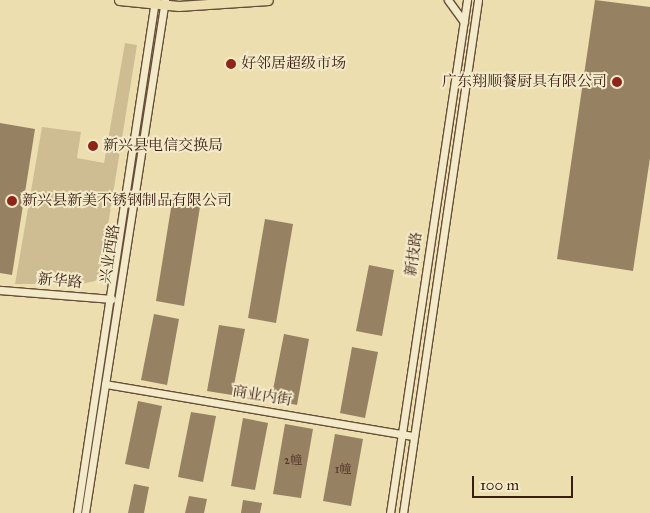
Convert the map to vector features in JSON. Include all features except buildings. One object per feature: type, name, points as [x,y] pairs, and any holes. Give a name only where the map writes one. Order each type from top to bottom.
[{"type":"main road","points":[[119,0],[159,3],[268,0]]},
{"type":"street","points":[[448,0],[464,22]]},
{"type":"street","name":"新技路","points":[[390,513],[467,0]]},
{"type":"street","points":[[477,3],[483,0]]},
{"type":"street","name":"兴业西路","points":[[77,513],[108,298],[159,3]]},
{"type":"street","name":"兴业西路","points":[[85,513],[159,3]]},
{"type":"street","name":"新技路","points":[[403,513],[477,3]]},
{"type":"street","name":"新华路","points":[[0,290],[117,300]]},
{"type":"street","name":"商业内街","points":[[105,384],[414,436]]},
{"type":"shaded area","points":[[125,43],[137,45],[100,275],[95,281],[81,284],[15,284],[42,127],[81,132],[77,158],[104,163]]},
{"type":"place","name":"好邻居超级市场","points":[[231,64]]},
{"type":"place","name":"广东翔顺餐厨具有限公司","points":[[617,82]]},
{"type":"place","name":"新兴县电信交换局","points":[[93,146]]},
{"type":"place","name":"新兴县新美不锈钢制品有限公司","points":[[12,201]]}]
